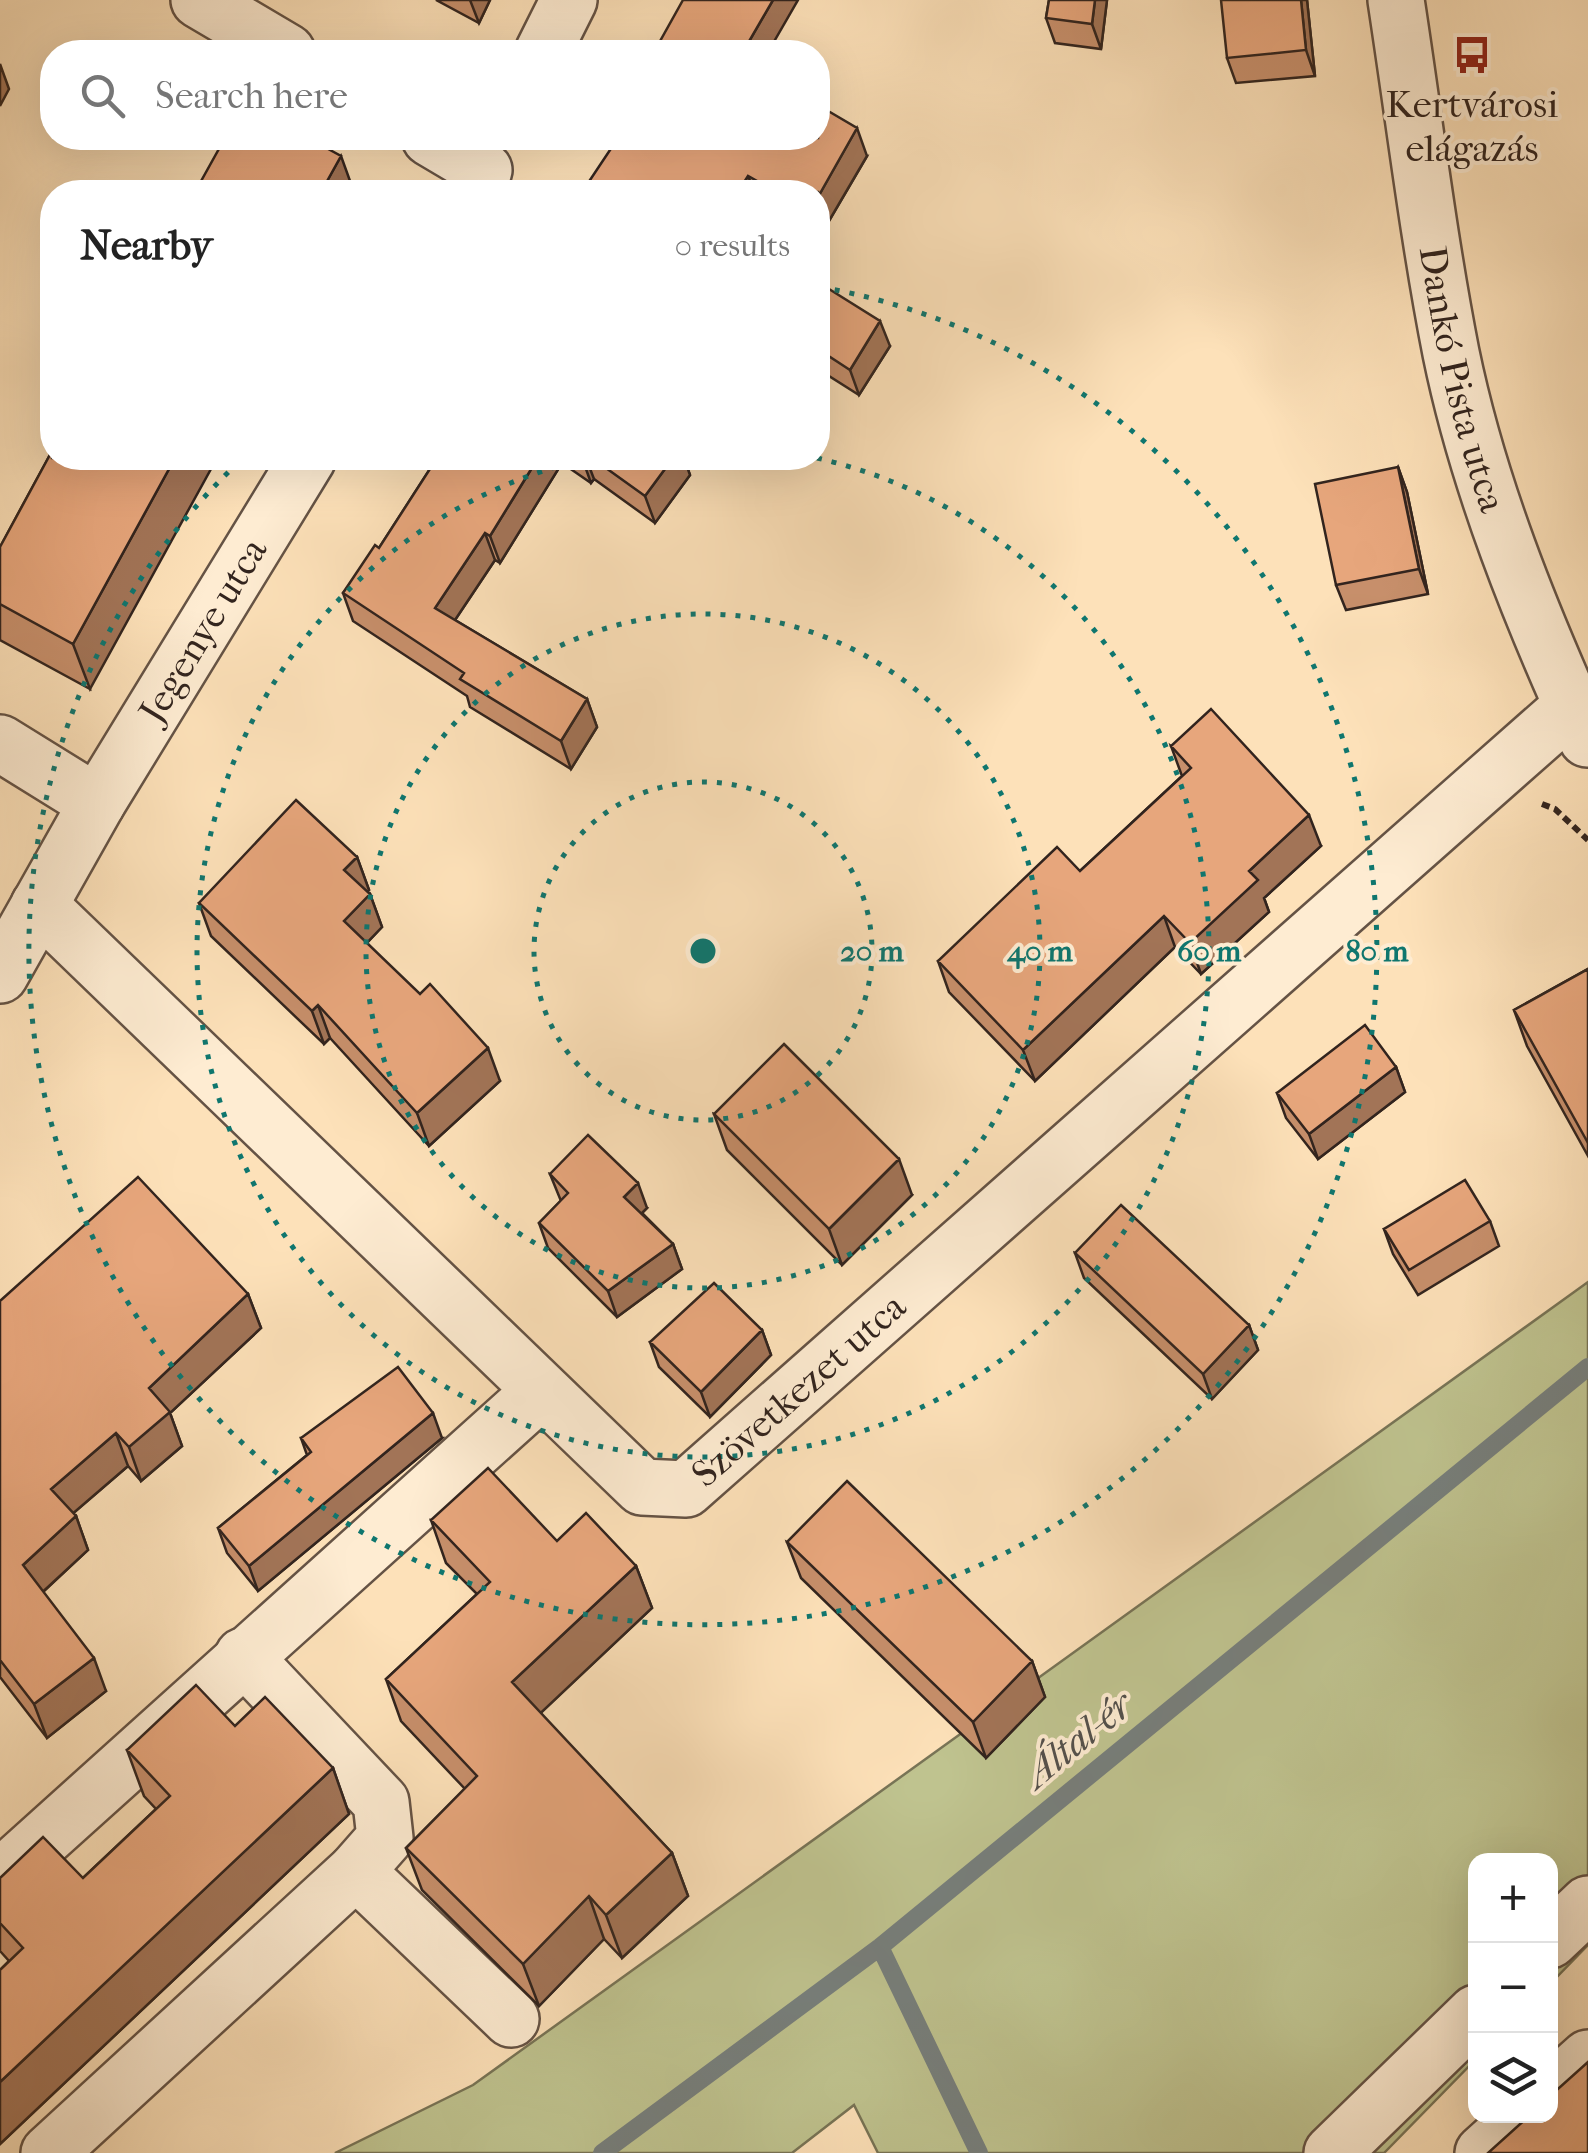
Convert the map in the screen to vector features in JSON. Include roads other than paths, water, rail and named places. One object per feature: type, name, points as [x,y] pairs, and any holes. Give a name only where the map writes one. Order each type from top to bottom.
[{"type":"street","points":[[199,0],[267,40]]},
{"type":"street","points":[[549,40],[569,0]]},
{"type":"street","name":"Dankó Pista utca","points":[[1396,0],[1451,353],[1481,468],[1580,724]]},
{"type":"street","points":[[452,150],[484,167]]},
{"type":"street","name":"Jegenye utca","points":[[3,966],[97,803],[301,470]]},
{"type":"street","name":"Szövetkezet utca","points":[[39,905],[642,1487],[686,1489],[1580,724]]},
{"type":"street","points":[[0,743],[97,803]]},
{"type":"street","points":[[0,1878],[540,1392]]},
{"type":"street","points":[[49,2153],[356,1871],[385,1838],[380,1802],[243,1656]]},
{"type":"street","points":[[356,1871],[512,2019]]},
{"type":"street","points":[[1558,1932],[1588,1904]]},
{"type":"street","points":[[1332,2153],[1468,2021]]},
{"type":"street","points":[[1558,2085],[1588,2058]]},
{"type":"street","points":[[1483,2153],[1516,2123]]},
{"type":"waterway","name":"Által-ér","points":[[602,2153],[880,1947],[1588,1367]]},
{"type":"waterway","points":[[880,1947],[979,2153]]},
{"type":"place","name":"Kertvárosi elágazás","points":[[1472,55]]}]
